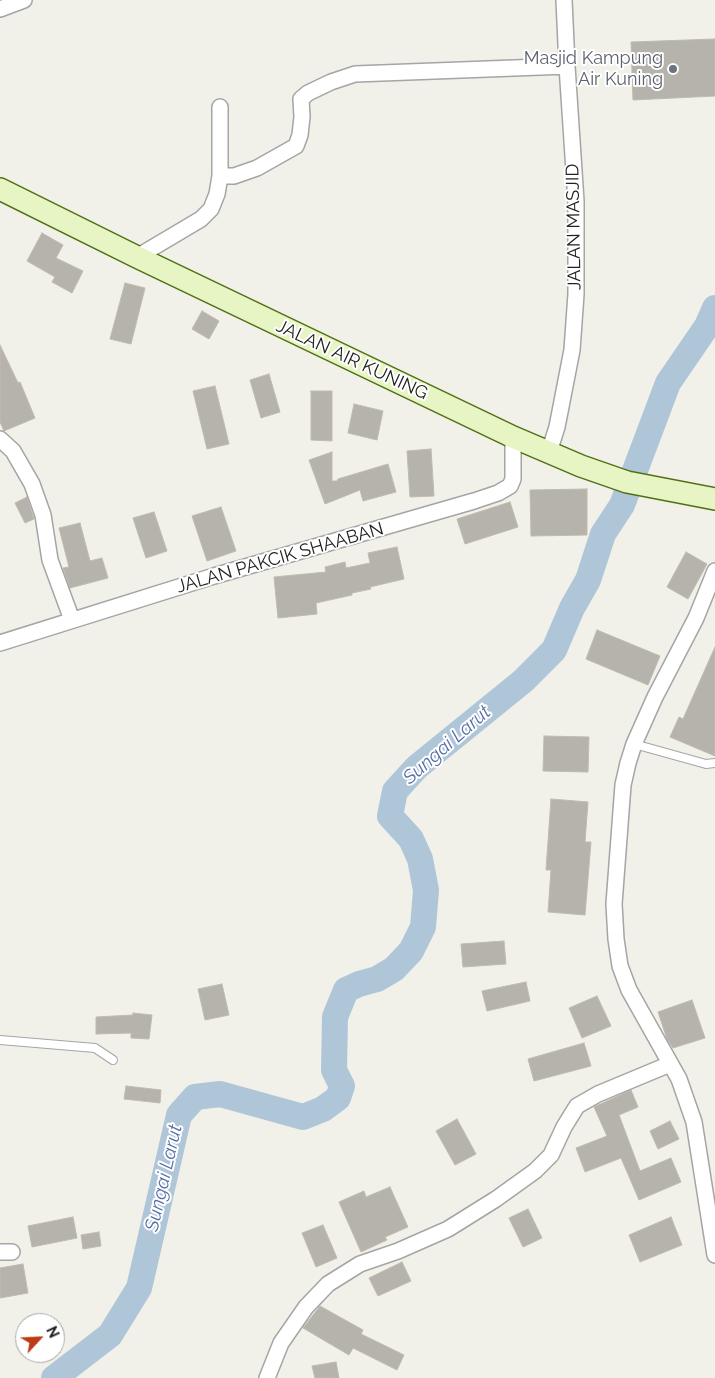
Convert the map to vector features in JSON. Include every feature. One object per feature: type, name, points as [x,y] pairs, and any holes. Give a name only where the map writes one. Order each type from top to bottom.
[{"type":"main road","name":"JALAN AIR KUNING","points":[[0,189],[137,257],[513,437],[581,466],[627,482],[715,499]]},
{"type":"street","points":[[0,9],[24,0]]},
{"type":"street","name":"JALAN MASJID","points":[[549,452],[557,426],[572,350],[576,294],[576,201],[564,0]]},
{"type":"street","points":[[220,176],[234,176],[257,168],[296,146],[300,135],[302,117],[301,99],[308,93],[355,74],[567,66]]},
{"type":"street","points":[[137,257],[201,219],[211,209],[217,194],[220,176],[220,107]]},
{"type":"street","name":"JALAN PAKCIK SHAABAN","points":[[0,643],[214,576],[498,493],[510,486],[513,479],[513,437]]},
{"type":"street","points":[[0,439],[13,451],[32,484],[43,515],[50,560],[72,620]]},
{"type":"street","points":[[715,571],[696,618],[655,697],[634,744],[623,785],[614,904],[620,966],[629,990],[679,1079],[709,1170],[715,1255]]},
{"type":"street","points":[[266,1378],[281,1343],[306,1307],[328,1284],[360,1264],[398,1251],[448,1229],[496,1199],[535,1171],[551,1155],[564,1127],[577,1106],[598,1094],[670,1064]]},
{"type":"lane","points":[[634,744],[706,764],[715,763]]},
{"type":"lane","points":[[0,1040],[94,1048],[113,1060]]},
{"type":"building","name":"Masjid Kampung Air Kuning","points":[[715,39],[715,96],[633,100],[631,42]]},
{"type":"building","points":[[42,233],[63,245],[56,258],[83,271],[72,293],[52,282],[55,277],[27,261]]},
{"type":"building","points":[[125,283],[145,288],[131,344],[110,339]]},
{"type":"building","points":[[202,311],[219,321],[209,339],[192,329]]},
{"type":"building","points":[[0,345],[18,383],[20,382],[35,418],[4,431],[0,422]]},
{"type":"building","points":[[269,374],[280,412],[261,418],[250,380]]},
{"type":"building","points":[[215,386],[229,444],[207,449],[193,391]]},
{"type":"building","points":[[311,391],[332,391],[332,441],[311,440]]},
{"type":"building","points":[[354,404],[383,411],[377,440],[348,433]]},
{"type":"building","points":[[431,449],[434,496],[410,497],[407,451]]},
{"type":"building","points":[[332,452],[332,481],[388,464],[396,492],[363,501],[360,490],[325,504],[309,460]]},
{"type":"building","points":[[587,489],[587,535],[531,536],[530,490]]},
{"type":"building","points":[[27,497],[34,519],[25,523],[15,503]]},
{"type":"building","points":[[510,502],[518,527],[465,544],[457,519]]},
{"type":"building","points":[[221,507],[236,551],[207,561],[192,516]]},
{"type":"building","points":[[154,512],[167,551],[146,558],[133,518]]},
{"type":"building","points":[[80,523],[90,561],[102,558],[108,578],[70,588],[63,568],[69,567],[59,528]]},
{"type":"building","points":[[397,547],[404,579],[370,587],[371,589],[352,593],[352,595],[316,603],[317,614],[278,618],[274,577],[326,572],[325,567],[345,562],[346,568],[370,563],[368,553]]},
{"type":"building","points":[[686,552],[707,564],[688,599],[667,587]]},
{"type":"building","points":[[597,630],[660,656],[648,685],[586,659]]},
{"type":"building","points":[[715,647],[715,756],[670,737],[679,717],[683,719]]},
{"type":"building","points":[[544,736],[589,737],[588,772],[543,771]]},
{"type":"building","points":[[551,799],[588,802],[585,842],[591,842],[585,915],[548,912],[551,870],[546,870]]},
{"type":"building","points":[[504,941],[506,964],[463,967],[461,944]]},
{"type":"building","points":[[526,982],[530,1001],[487,1011],[482,991]]},
{"type":"building","points":[[222,984],[229,1015],[205,1020],[198,989]]},
{"type":"building","points":[[597,996],[611,1026],[582,1038],[569,1008]]},
{"type":"building","points":[[692,1000],[705,1038],[673,1048],[667,1039],[658,1012]]},
{"type":"building","points":[[133,1013],[152,1015],[149,1039],[131,1038],[131,1033],[96,1034],[96,1017],[133,1015]]},
{"type":"building","points":[[584,1043],[591,1066],[534,1081],[528,1059]]},
{"type":"building","points":[[126,1086],[161,1090],[160,1103],[124,1099]]},
{"type":"building","points":[[631,1090],[638,1107],[619,1115],[640,1171],[671,1158],[681,1182],[639,1200],[621,1158],[585,1172],[576,1148],[607,1136],[594,1107]]},
{"type":"building","points":[[457,1119],[476,1154],[455,1165],[436,1131]]},
{"type":"building","points":[[670,1121],[679,1139],[658,1149],[650,1131]]},
{"type":"building","points":[[390,1187],[408,1227],[385,1237],[387,1240],[361,1252],[339,1202],[364,1191],[366,1197]]},
{"type":"building","points":[[528,1209],[542,1238],[523,1247],[509,1218]]},
{"type":"building","points":[[73,1217],[77,1238],[32,1247],[28,1226]]},
{"type":"building","points":[[671,1217],[682,1245],[640,1262],[629,1235]]},
{"type":"building","points":[[323,1225],[337,1258],[316,1267],[302,1233]]},
{"type":"building","points":[[99,1232],[101,1246],[83,1249],[81,1235]]},
{"type":"building","points":[[402,1262],[411,1281],[378,1296],[369,1278]]},
{"type":"building","points":[[23,1264],[28,1293],[0,1298],[0,1268]]},
{"type":"building","points":[[320,1306],[363,1330],[361,1334],[404,1355],[397,1370],[353,1348],[349,1355],[303,1328]]},
{"type":"building","points":[[336,1362],[339,1378],[315,1378],[312,1366]]},
{"type":"waterway","name":"Sungai Larut","points":[[54,1378],[110,1335],[139,1288],[179,1115],[195,1097],[220,1094],[303,1117],[323,1109],[338,1098],[342,1086],[334,1070],[335,1017],[346,990],[377,979],[394,969],[411,951],[423,927],[426,890],[420,859],[411,839],[390,816],[395,791],[417,767],[523,681],[554,650],[572,608],[588,580],[603,534],[622,505],[668,383],[707,326],[715,308]]},
{"type":"place","name":"Masjid Kampung Air Kuning","points":[[673,69]]}]
